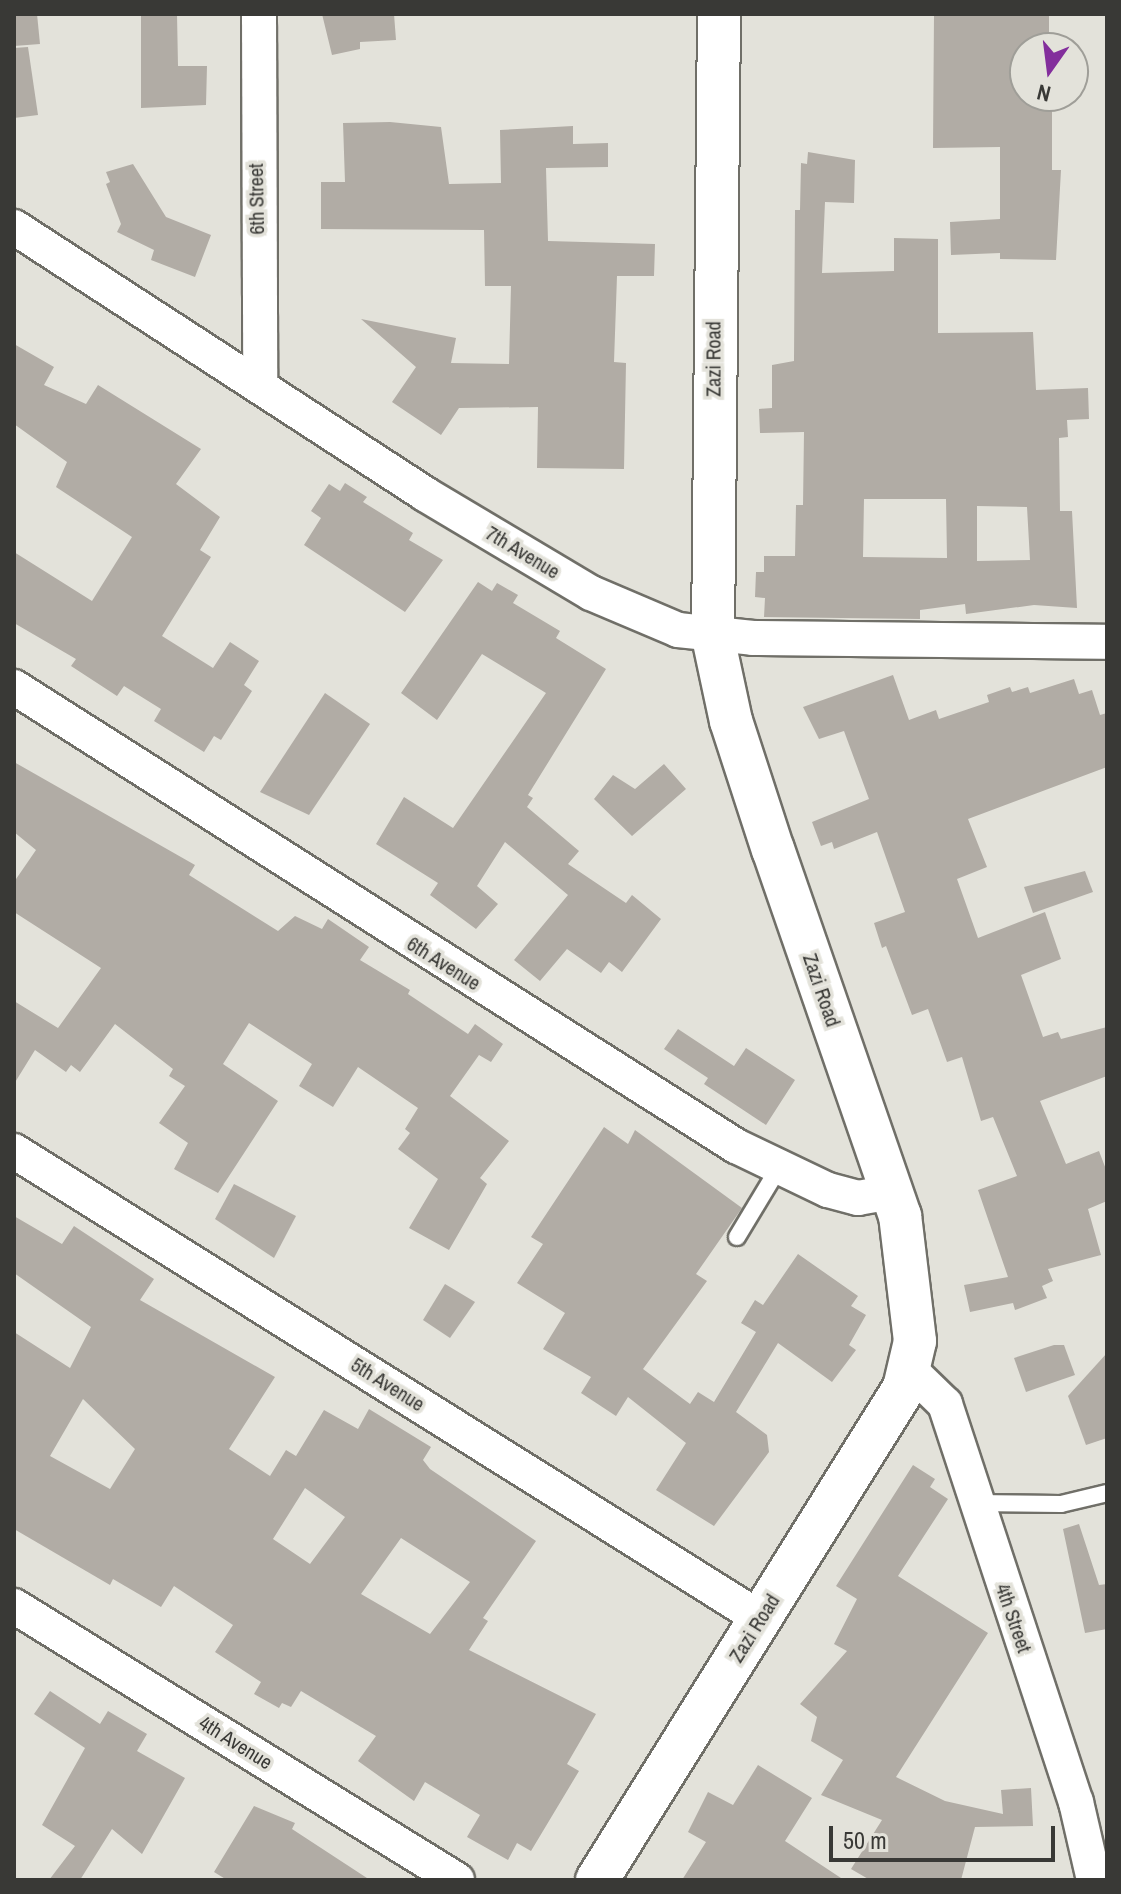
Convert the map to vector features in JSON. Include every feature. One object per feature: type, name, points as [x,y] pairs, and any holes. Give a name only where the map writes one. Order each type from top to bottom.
[{"type":"street","name":"6th Street","points":[[259,14],[260,383]]},
{"type":"street","name":"Zazi Road","points":[[597,1880],[904,1388],[909,1369],[913,1301],[891,1192],[731,721],[713,637],[719,14]]},
{"type":"street","name":"7th Avenue","points":[[14,227],[260,383],[425,494],[591,593],[678,630],[713,637],[1107,642]]},
{"type":"street","name":"6th Avenue","points":[[14,687],[556,1034],[778,1169],[858,1198],[891,1192]]},
{"type":"street","name":"5th Avenue","points":[[14,1151],[760,1618]]},
{"type":"street","name":"4th Street","points":[[909,1369],[945,1404],[975,1503],[1076,1802],[1094,1880]]},
{"type":"street","name":"4th Avenue","points":[[14,1606],[457,1880]]},
{"type":"lane","points":[[737,1237],[778,1169]]},
{"type":"lane","points":[[975,1503],[1061,1504],[1107,1493]]},
{"type":"building","points":[[14,14],[37,14],[40,44],[14,46]]},
{"type":"building","points":[[177,14],[178,66],[207,66],[206,105],[141,108],[141,15]]},
{"type":"building","points":[[322,14],[394,14],[396,40],[360,42],[360,49],[332,55]]},
{"type":"building","points":[[934,14],[1049,14],[1049,32],[1009,32],[1009,112],[1052,112],[1052,170],[1061,170],[1056,260],[1000,259],[1000,253],[951,255],[950,222],[1000,219],[1000,147],[933,148]]},
{"type":"building","points":[[28,47],[38,115],[14,118],[14,48]]},
{"type":"building","points":[[390,122],[441,127],[449,184],[501,183],[500,130],[573,126],[573,144],[608,143],[608,167],[546,168],[548,241],[655,244],[654,276],[617,276],[614,362],[626,363],[624,469],[537,468],[538,407],[459,408],[441,435],[392,402],[416,367],[361,319],[456,338],[451,363],[509,364],[511,286],[485,286],[484,230],[321,229],[321,182],[345,182],[343,123]]},
{"type":"building","points":[[808,152],[855,160],[854,203],[825,202],[822,273],[894,271],[894,238],[938,239],[938,333],[1033,332],[1036,390],[1088,388],[1089,419],[1067,420],[1068,437],[1059,438],[1060,511],[1072,511],[1077,608],[1034,605],[966,614],[965,604],[920,610],[920,619],[764,617],[765,598],[755,597],[756,572],[764,572],[764,556],[795,556],[796,505],[803,505],[804,432],[760,433],[759,409],[772,408],[772,365],[794,361],[795,210],[800,210],[801,163],[807,164]],"holes":[[[864,499],[946,499],[947,558],[863,557]],[[977,506],[1027,507],[1030,560],[977,561]]]},
{"type":"building","points":[[133,164],[166,217],[211,235],[195,277],[151,260],[154,250],[117,232],[121,224],[106,184],[110,182],[106,172]]},
{"type":"building","points":[[14,344],[54,367],[44,385],[86,404],[98,385],[201,449],[176,484],[220,517],[200,550],[211,557],[162,636],[213,668],[230,642],[259,661],[244,685],[252,691],[221,740],[214,736],[204,752],[154,721],[161,709],[124,686],[117,696],[71,666],[76,659],[14,623],[14,552],[92,601],[132,537],[56,487],[67,462],[14,424]]},
{"type":"building","points":[[345,483],[367,497],[363,502],[413,533],[409,540],[443,560],[405,612],[304,545],[321,518],[311,511],[329,484],[340,491]]},
{"type":"building","points":[[478,582],[492,591],[497,583],[518,595],[513,603],[560,631],[556,638],[606,669],[528,795],[533,798],[527,807],[579,851],[568,864],[626,903],[632,895],[661,919],[622,972],[609,962],[601,973],[567,949],[540,981],[514,960],[568,895],[505,842],[477,886],[498,904],[476,929],[430,895],[438,883],[376,844],[404,797],[453,828],[546,693],[482,654],[437,720],[401,693]]},
{"type":"building","points":[[893,675],[909,720],[936,710],[939,719],[989,702],[987,695],[1010,687],[1012,692],[1028,687],[1030,693],[1074,679],[1079,694],[1092,690],[1100,715],[1107,713],[1107,767],[968,819],[987,867],[957,879],[978,938],[1045,912],[1061,959],[1021,975],[1043,1037],[1058,1032],[1061,1039],[1107,1027],[1107,1076],[1040,1101],[1066,1164],[1099,1151],[1107,1172],[1107,1201],[1088,1209],[1101,1255],[1048,1269],[1053,1281],[1042,1286],[1047,1298],[1015,1310],[1013,1303],[970,1312],[964,1285],[1008,1277],[978,1190],[1017,1176],[993,1117],[981,1121],[962,1057],[947,1062],[928,1009],[912,1015],[886,946],[882,948],[874,923],[905,912],[877,832],[834,849],[832,842],[821,846],[812,822],[869,799],[844,731],[819,739],[803,707]]},
{"type":"building","points":[[325,693],[370,724],[309,815],[260,792]]},
{"type":"building","points":[[14,762],[195,865],[189,875],[278,931],[295,916],[322,929],[328,919],[369,947],[360,960],[410,990],[408,994],[468,1034],[475,1024],[503,1044],[491,1062],[479,1055],[450,1096],[509,1141],[480,1178],[487,1184],[449,1250],[409,1228],[438,1179],[398,1149],[410,1133],[405,1129],[418,1108],[358,1067],[333,1107],[299,1086],[312,1064],[249,1023],[223,1064],[278,1101],[218,1193],[174,1169],[188,1143],[159,1123],[185,1086],[169,1076],[173,1069],[115,1024],[80,1072],[71,1065],[66,1072],[35,1050],[14,1084],[14,1001],[58,1028],[101,968],[14,912],[14,882],[36,850],[14,832]]},
{"type":"building","points":[[664,764],[686,789],[632,836],[594,799],[613,775],[635,789]]},
{"type":"building","points":[[1085,871],[1093,892],[1033,913],[1024,887]]},
{"type":"building","points":[[678,1029],[734,1066],[746,1048],[795,1080],[766,1125],[704,1084],[708,1078],[664,1049]]},
{"type":"building","points":[[604,1127],[628,1144],[635,1130],[742,1208],[696,1274],[707,1281],[643,1369],[690,1404],[698,1392],[714,1402],[756,1332],[741,1323],[755,1300],[763,1305],[798,1254],[858,1296],[851,1306],[866,1315],[849,1345],[856,1350],[832,1382],[778,1343],[736,1412],[767,1435],[769,1452],[714,1526],[656,1490],[686,1443],[628,1397],[616,1416],[581,1393],[591,1377],[543,1349],[565,1313],[517,1283],[543,1244],[531,1237]]},
{"type":"building","points":[[234,1184],[296,1216],[274,1258],[215,1219]]},
{"type":"building","points":[[14,1216],[62,1244],[74,1226],[154,1279],[140,1300],[275,1377],[229,1449],[270,1476],[286,1450],[296,1456],[324,1410],[358,1429],[369,1409],[431,1447],[423,1460],[430,1469],[536,1541],[483,1618],[488,1621],[469,1650],[596,1714],[567,1764],[579,1771],[531,1851],[517,1843],[508,1860],[467,1837],[480,1815],[425,1782],[414,1801],[358,1761],[376,1736],[301,1691],[291,1707],[282,1703],[279,1708],[254,1694],[261,1682],[215,1652],[233,1625],[174,1586],[161,1607],[113,1579],[110,1585],[14,1529],[14,1332],[70,1368],[91,1327],[14,1273]],"holes":[[[83,1399],[135,1449],[110,1489],[50,1456]],[[305,1488],[345,1517],[310,1564],[273,1539]],[[401,1538],[470,1582],[430,1634],[361,1594]]]},
{"type":"building","points":[[445,1284],[475,1302],[450,1338],[423,1320]]},
{"type":"building","points":[[1054,1345],[1064,1345],[1075,1375],[1026,1392],[1014,1358]]},
{"type":"building","points":[[1107,1353],[1107,1438],[1086,1445],[1068,1396]]},
{"type":"building","points":[[913,1465],[935,1479],[930,1487],[948,1499],[898,1576],[988,1633],[896,1777],[945,1801],[1003,1814],[1001,1790],[1031,1788],[1033,1826],[975,1827],[961,1880],[870,1880],[851,1869],[882,1820],[821,1795],[843,1760],[811,1741],[817,1717],[800,1704],[847,1651],[834,1644],[857,1599],[836,1586]]},
{"type":"building","points":[[1079,1524],[1099,1585],[1107,1584],[1107,1629],[1085,1633],[1063,1529]]},
{"type":"building","points":[[50,1691],[100,1724],[108,1711],[147,1734],[137,1751],[185,1778],[142,1854],[112,1829],[80,1880],[49,1880],[75,1846],[42,1825],[85,1748],[34,1714]]},
{"type":"building","points":[[758,1765],[812,1798],[785,1841],[844,1880],[682,1880],[706,1842],[688,1832],[708,1792],[733,1805]]},
{"type":"building","points":[[254,1806],[295,1823],[292,1829],[370,1880],[227,1880],[214,1872]]}]
